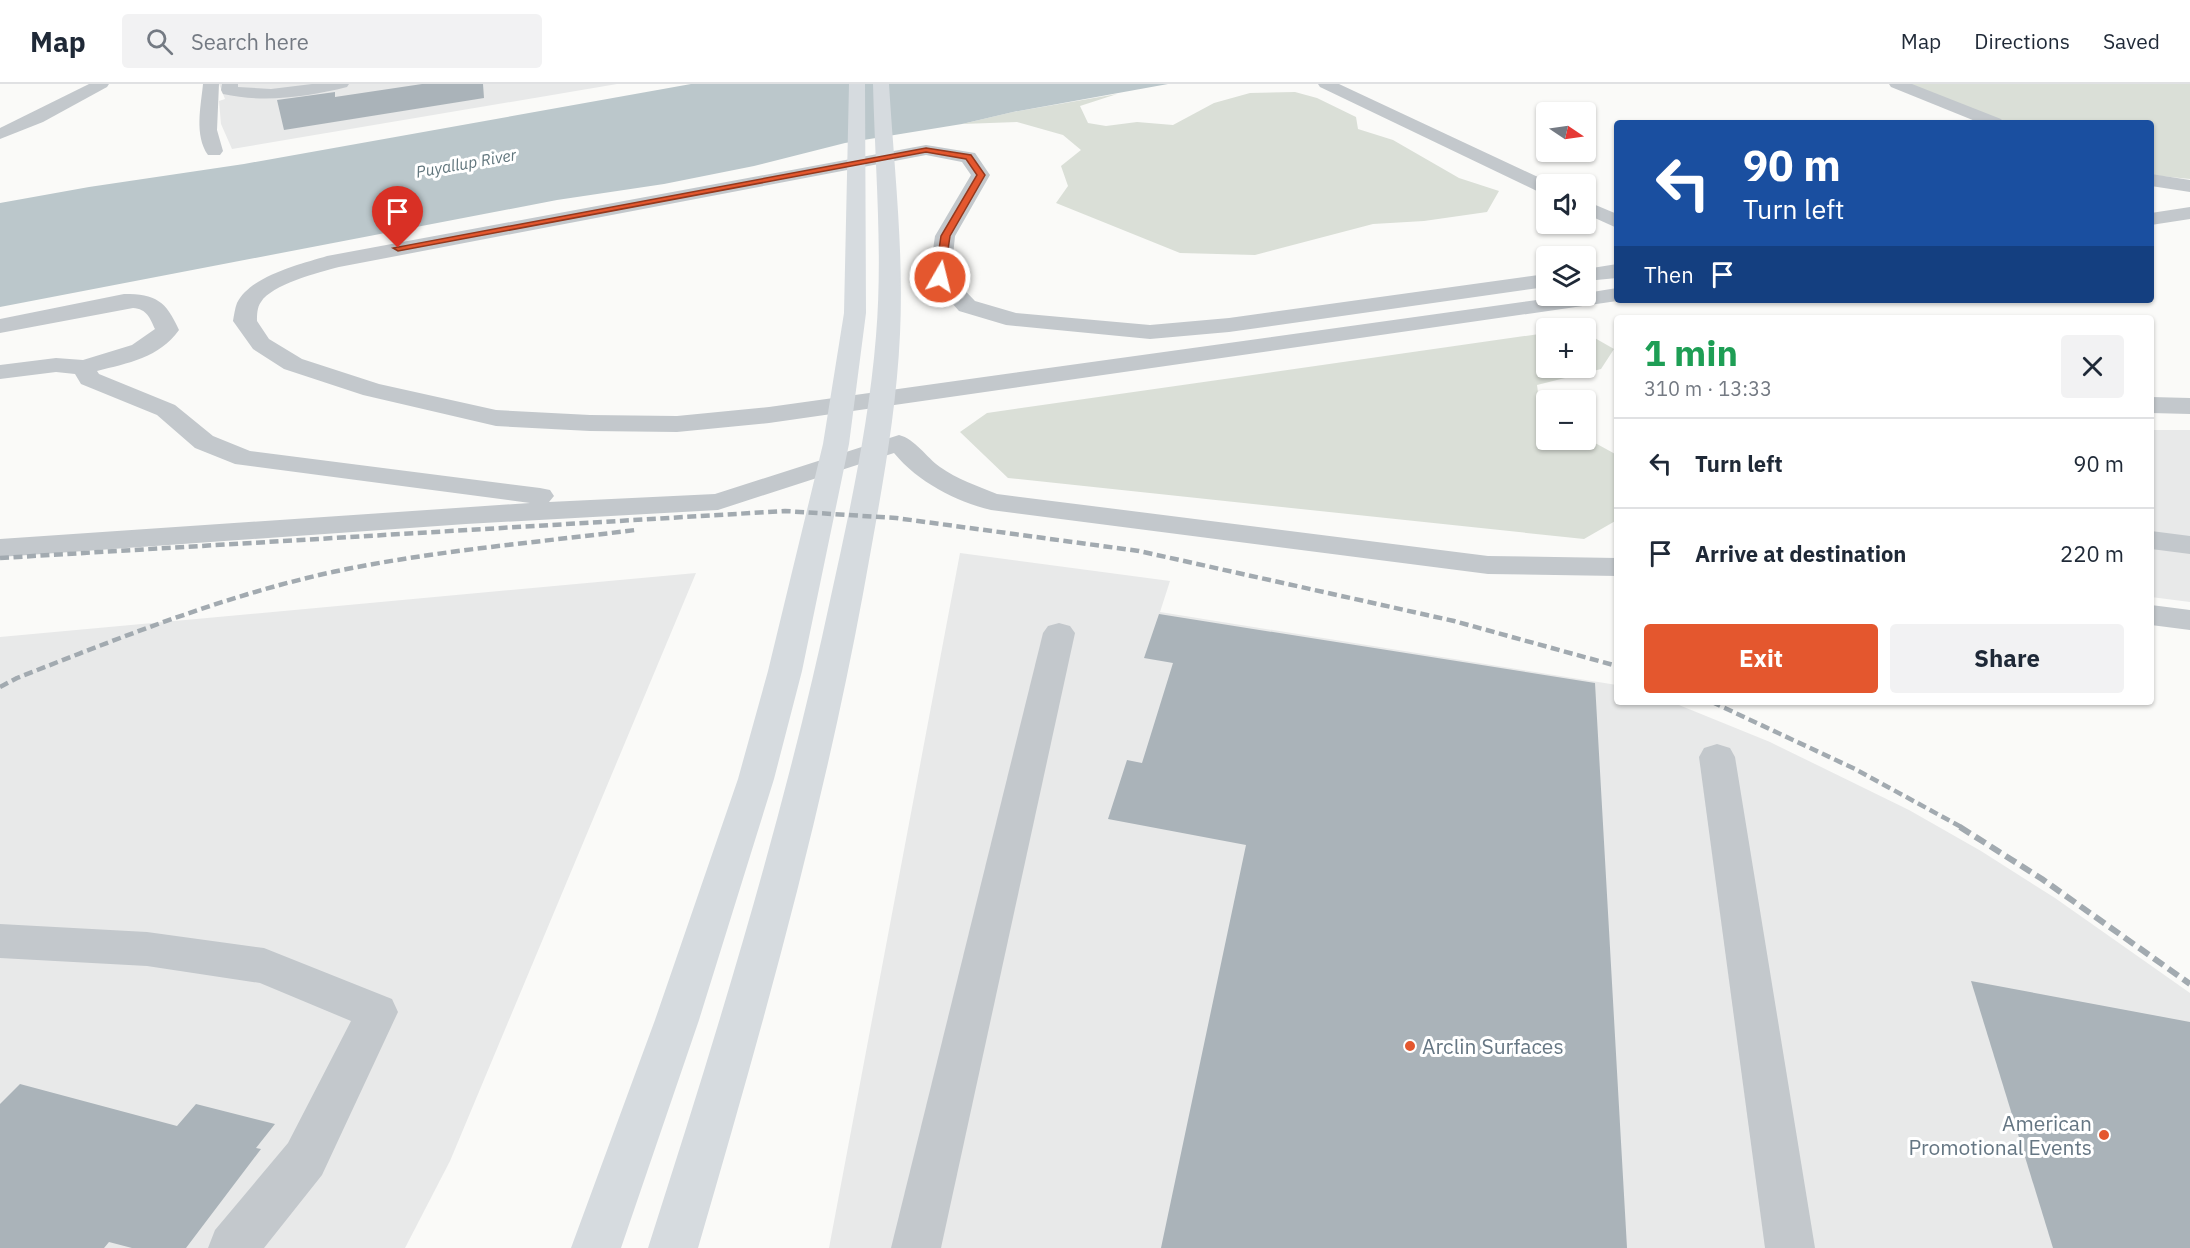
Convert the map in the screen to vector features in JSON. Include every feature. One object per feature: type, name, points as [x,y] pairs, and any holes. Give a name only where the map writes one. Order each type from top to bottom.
[{"type":"highway","points":[[596,1248],[677,1020],[756,779],[785,671],[836,444],[855,313],[856,84]]},
{"type":"highway","points":[[674,1248],[777,896],[832,670],[871,474],[888,338],[890,243],[881,84]]},
{"type":"street","points":[[0,134],[38,118],[101,84]]},
{"type":"street","points":[[211,84],[208,130],[214,151]]},
{"type":"street","points":[[230,84],[230,90],[248,95],[284,93],[341,84]]},
{"type":"street","points":[[1326,84],[1536,183]]},
{"type":"street","points":[[1897,84],[1987,120]]},
{"type":"street","points":[[1536,281],[1229,325],[1150,332],[1014,320],[967,306],[940,277],[945,236],[981,175],[968,157],[926,150],[334,261],[294,274],[264,289],[249,300],[245,321],[261,344],[293,364],[372,390],[495,418],[590,423],[677,424],[769,416],[1540,306]]},
{"type":"street","points":[[2154,181],[2186,186]]},
{"type":"street","points":[[2154,192],[2186,186]]},
{"type":"street","points":[[1596,212],[1614,221]]},
{"type":"street","points":[[2154,219],[2190,213]]},
{"type":"street","points":[[1596,274],[1614,271]]},
{"type":"street","points":[[1596,298],[1614,295]]},
{"type":"street","points":[[0,326],[124,301],[144,300],[160,311],[167,330],[160,341],[136,351],[82,367],[56,365],[0,372]]},
{"type":"street","points":[[82,367],[90,379],[166,410],[204,442],[245,458],[638,506]]},
{"type":"street","points":[[2154,405],[2190,406]]},
{"type":"street","points":[[0,548],[466,515],[718,502],[899,443],[914,462],[949,485],[991,502],[1488,565],[1614,567]]},
{"type":"street","points":[[2154,540],[2190,545]]},
{"type":"street","points":[[2154,615],[2190,620]]},
{"type":"street","points":[[916,1248],[1059,633]]},
{"type":"street","points":[[1717,757],[1790,1248]]},
{"type":"street","points":[[0,941],[147,949],[264,966],[377,1012],[305,1159],[233,1248]]},
{"type":"shaded area","points":[[219,84],[617,84],[232,149],[221,124],[219,101],[225,99]]},
{"type":"shaded area","points":[[1897,84],[2190,84],[2190,179],[2154,175],[2154,120],[1998,120]]},
{"type":"shaded area","points":[[1295,92],[1317,98],[1356,117],[1358,129],[1393,140],[1459,178],[1499,191],[1487,212],[1424,221],[1373,224],[1255,255],[1180,253],[1056,203],[1068,186],[1061,166],[1081,150],[1063,135],[1017,122],[962,124],[1013,112],[1117,94],[1080,106],[1088,123],[1106,126],[1137,122],[1173,125],[1214,103],[1250,93]]},
{"type":"shaded area","points":[[1536,334],[1536,378],[1565,378],[1537,385],[1536,450],[1596,450],[1596,443],[1614,453],[1614,522],[1584,539],[1008,478],[960,432],[987,413]]},
{"type":"shaded area","points":[[1596,339],[1614,349],[1601,369],[1596,370]]},
{"type":"shaded area","points":[[2154,430],[2190,430],[2190,602],[2154,597]]},
{"type":"shaded area","points":[[960,553],[1170,581],[1160,612],[1614,685],[1614,705],[1679,705],[1770,742],[1909,810],[1981,851],[2055,898],[2190,993],[2190,1248],[829,1248]]},
{"type":"shaded area","points":[[696,573],[450,1161],[405,1248],[0,1248],[0,637]]},
{"type":"water","name":"Puyallup River","points":[[691,84],[1168,84],[1013,112],[962,124],[845,143],[754,166],[664,184],[557,200],[0,307],[0,203],[244,164]]},
{"type":"building","points":[[422,84],[483,84],[484,98],[284,130],[277,100],[335,92],[335,97]]},
{"type":"building","name":"Arclin Surfaces","points":[[1159,614],[1595,683],[1627,1248],[1161,1248],[1246,845],[1108,819],[1127,760],[1142,763],[1173,663],[1144,658]]},
{"type":"building","name":"American Promotional Events","points":[[1971,981],[2190,1022],[2190,1248],[2053,1248]]},
{"type":"building","points":[[20,1084],[177,1126],[196,1104],[275,1124],[256,1148],[261,1149],[186,1248],[132,1248],[109,1242],[104,1248],[0,1248],[0,1104]]},
{"type":"railway","points":[[0,558],[785,511],[896,518],[1139,551],[1454,621],[1614,665]]},
{"type":"railway","points":[[0,687],[94,648],[209,606],[328,573],[481,548],[635,530]]},
{"type":"railway","points":[[1718,705],[1855,769],[1963,828]]},
{"type":"railway","points":[[1960,827],[2042,879],[2190,984]]},
{"type":"place","name":"Arclin Surfaces","points":[[1410,1046]]},
{"type":"place","name":"American Promotional Events","points":[[2104,1135]]},
{"type":"route","points":[[398,248],[926,150],[968,157],[981,175],[945,236],[940,277]]}]
